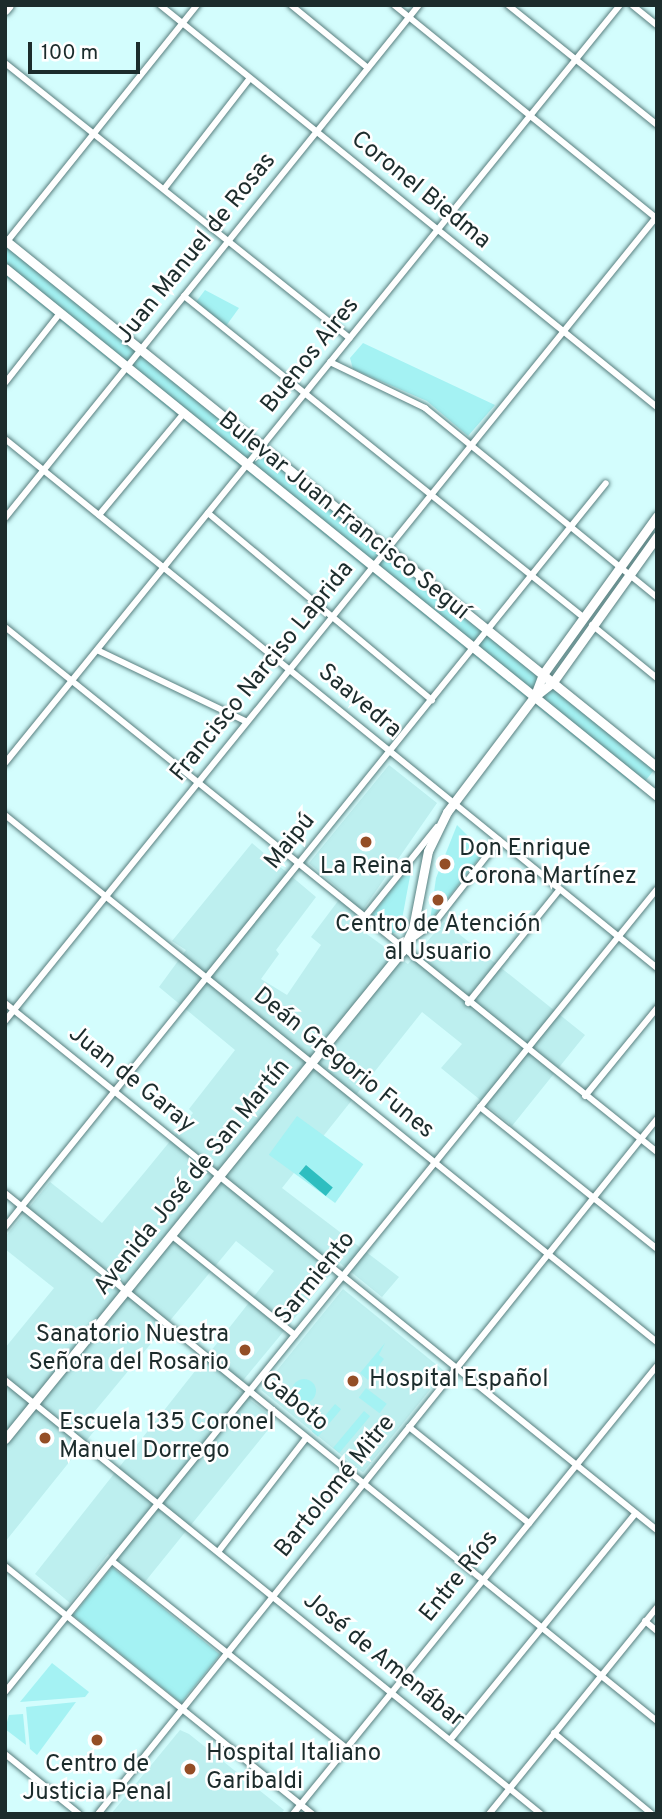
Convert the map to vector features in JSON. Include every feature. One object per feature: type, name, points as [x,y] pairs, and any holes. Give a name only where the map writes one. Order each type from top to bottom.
[{"type":"main road","points":[[5,10],[9,5]]},
{"type":"main road","name":"Bulevar Juan Francisco Seguí","points":[[6,242],[657,767]]},
{"type":"main road","name":"Bulevar Juan Francisco Seguí","points":[[5,268],[657,796]]},
{"type":"main road","name":"Avenida José de San Martín","points":[[534,697],[543,674],[657,516]]},
{"type":"main road","name":"Avenida José de San Martín","points":[[5,1439],[402,951],[409,941],[428,851],[443,820],[534,697],[553,682],[657,536]]},
{"type":"street","name":"Coronel Biedma","points":[[160,5],[657,407]]},
{"type":"street","points":[[6,242],[197,5]]},
{"type":"street","points":[[291,5],[368,68]]},
{"type":"street","points":[[394,5],[656,217]]},
{"type":"street","name":"Juan Manuel de Rosas","points":[[5,518],[419,5]]},
{"type":"street","points":[[508,5],[657,125]]},
{"type":"street","name":"Buenos Aires","points":[[5,763],[620,5]]},
{"type":"street","points":[[632,5],[657,25]]},
{"type":"street","points":[[5,63],[349,338]]},
{"type":"street","points":[[164,189],[250,78]]},
{"type":"street","name":"Francisco Narciso Laprida","points":[[5,1021],[656,217]]},
{"type":"street","points":[[184,296],[583,617]]},
{"type":"street","points":[[5,383],[60,313]]},
{"type":"street","points":[[330,362],[425,408],[657,597]]},
{"type":"street","points":[[99,515],[184,413]]},
{"type":"street","name":"Saavedra","points":[[5,439],[657,968]]},
{"type":"street","name":"Maipú","points":[[5,1227],[606,483]]},
{"type":"street","points":[[208,513],[432,700]]},
{"type":"street","points":[[592,625],[657,678]]},
{"type":"street","points":[[5,627],[402,951],[657,1152]]},
{"type":"street","points":[[97,650],[247,722]]},
{"type":"street","name":"Deán Gregorio Funes","points":[[5,816],[657,1342]]},
{"type":"street","name":"Avenida José de San Martín","points":[[363,919],[443,820]]},
{"type":"street","name":"Avenida José de San Martín","points":[[409,941],[435,922],[499,840]]},
{"type":"street","points":[[468,1003],[560,889]]},
{"type":"street","name":"Sarmiento","points":[[5,1692],[657,889]]},
{"type":"street","name":"Juan de Garay","points":[[5,1003],[657,1530]]},
{"type":"street","points":[[585,1096],[657,1008]]},
{"type":"street","points":[[480,1107],[657,1249]]},
{"type":"street","name":"Bartolomé Mitre","points":[[98,1814],[657,1119]]},
{"type":"street","name":"Gaboto","points":[[5,1193],[657,1721]]},
{"type":"street","points":[[171,1235],[295,1335]]},
{"type":"street","name":"Entre Ríos","points":[[293,1814],[657,1366]]},
{"type":"street","name":"José de Amenábar","points":[[5,1380],[541,1814]]},
{"type":"street","points":[[409,1427],[529,1523]]},
{"type":"street","points":[[218,1552],[306,1438]]},
{"type":"street","points":[[450,1740],[636,1513]]},
{"type":"street","points":[[112,1561],[346,1748]]},
{"type":"street","points":[[5,1566],[312,1814]]},
{"type":"street","points":[[489,1814],[657,1607]]},
{"type":"street","points":[[645,1621],[657,1631]]},
{"type":"street","points":[[554,1733],[652,1814]]},
{"type":"street","points":[[5,1754],[79,1814]]},
{"type":"shaded area","points":[[5,240],[656,767],[639,789],[5,276]]},
{"type":"shaded area","points":[[205,290],[239,308],[226,326],[196,302]]},
{"type":"shaded area","points":[[363,343],[495,405],[468,436],[427,401],[353,369],[350,358]]},
{"type":"shaded area","points":[[389,765],[437,803],[353,924],[408,964],[444,922],[585,1035],[512,1126],[441,1068],[462,1044],[422,1012],[282,1188],[399,1277],[382,1297],[340,1263],[236,1389],[276,1420],[144,1583],[108,1554],[70,1603],[35,1574],[274,1271],[236,1241],[90,1417],[99,1425],[5,1542],[5,1348],[54,1288],[5,1249],[5,1237],[50,1182],[102,1223],[193,1113],[189,1109],[235,1050],[159,987],[186,950],[172,941],[252,843],[316,897],[276,950],[279,954],[261,979],[287,995],[321,945],[311,937],[344,893],[309,863]]},
{"type":"shaded area","points":[[457,825],[484,852],[430,921],[436,878]]},
{"type":"shaded area","points":[[406,871],[411,871],[400,930],[392,934],[370,917]]},
{"type":"shaded area","points":[[297,1116],[363,1164],[335,1203],[269,1155]]},
{"type":"shaded area","points":[[306,1165],[333,1187],[326,1196],[299,1173]]},
{"type":"shaded area","name":"Hospital Español","points":[[343,1289],[445,1371],[363,1472],[261,1390]]},
{"type":"shaded area","points":[[385,1343],[379,1355],[384,1359],[368,1380],[360,1373]]},
{"type":"shaded area","points":[[304,1379],[315,1386],[316,1391],[309,1402],[304,1403],[293,1396],[292,1391],[299,1380]]},
{"type":"shaded area","points":[[366,1388],[387,1404],[380,1413],[359,1398]]},
{"type":"shaded area","points":[[335,1404],[341,1409],[318,1437],[312,1432]]},
{"type":"shaded area","points":[[364,1411],[370,1416],[339,1453],[333,1448]]},
{"type":"shaded area","points":[[112,1567],[220,1654],[181,1703],[73,1615]]},
{"type":"shaded area","points":[[52,1663],[89,1692],[85,1697],[20,1702]]},
{"type":"shaded area","points":[[76,1702],[37,1755],[30,1749],[26,1707]]},
{"type":"shaded area","points":[[23,1714],[26,1745],[5,1729],[9,1715]]},
{"type":"shaded area","name":"Hospital Italiano Garibaldi","points":[[180,1730],[189,1734],[284,1810],[281,1814],[111,1814]]},
{"type":"place","name":"La Reina","points":[[366,842]]},
{"type":"place","name":"Don Enrique Corona Martínez","points":[[445,864]]},
{"type":"place","name":"Centro de Atención al Usuario","points":[[438,900]]},
{"type":"place","name":"Sanatorio Nuestra Señora del Rosario","points":[[245,1350]]},
{"type":"place","name":"Hospital Español","points":[[353,1381]]},
{"type":"place","name":"Escuela 135 Coronel Manuel Dorrego","points":[[45,1438]]},
{"type":"place","name":"Centro de Justicia Penal","points":[[97,1740]]},
{"type":"place","name":"Hospital Italiano Garibaldi","points":[[190,1769]]}]
